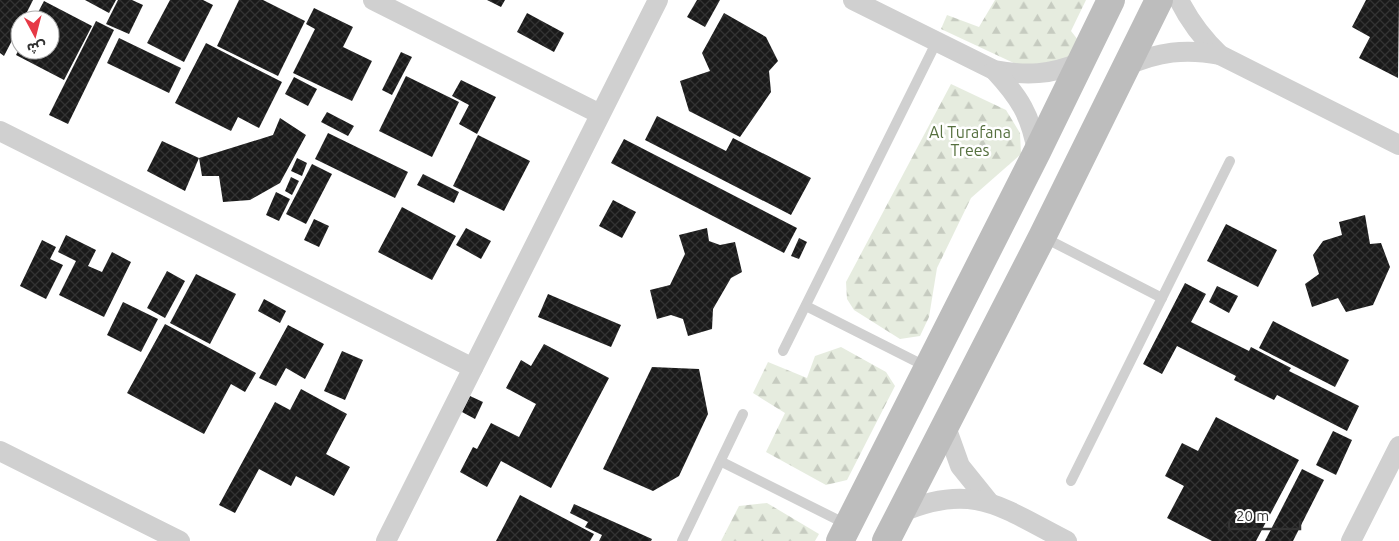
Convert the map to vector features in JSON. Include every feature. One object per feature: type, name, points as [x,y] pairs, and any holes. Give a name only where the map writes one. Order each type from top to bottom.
[{"type":"main road","points":[[844,533],[1037,152],[1111,0]]},
{"type":"main road","points":[[886,541],[1042,237],[1159,0]]},
{"type":"street","points":[[374,0],[600,114]]},
{"type":"street","points":[[386,541],[658,0]]},
{"type":"street","points":[[853,0],[994,70],[1016,74],[1039,75],[1061,70],[1081,62]]},
{"type":"street","points":[[1179,0],[1188,18],[1202,38],[1220,54],[1399,145]]},
{"type":"street","points":[[1126,66],[1148,56],[1172,51],[1196,50],[1220,54]]},
{"type":"street","points":[[994,70],[1024,107],[1034,129],[1037,152]]},
{"type":"street","points":[[0,131],[473,368]]},
{"type":"street","points":[[945,424],[960,466],[989,502]]},
{"type":"street","points":[[1351,541],[1399,446]]},
{"type":"street","points":[[0,450],[180,541]]},
{"type":"street","points":[[900,513],[921,504],[944,499],[966,498],[989,502],[1067,541]]},
{"type":"lane","points":[[783,351],[936,41]]},
{"type":"lane","points":[[1071,481],[1230,161]]},
{"type":"lane","points":[[1042,237],[1162,298]]},
{"type":"lane","points":[[806,306],[927,367]]},
{"type":"lane","points":[[682,541],[744,414]]},
{"type":"lane","points":[[722,462],[844,533]]},
{"type":"green space","points":[[995,0],[1086,0],[1071,31],[1078,40],[1072,56],[1045,67],[1022,67],[941,29],[947,15],[979,27]]},
{"type":"green space","name":"Al Turafana Trees","points":[[951,84],[1006,110],[1020,133],[1021,154],[971,198],[937,268],[929,317],[920,336],[900,339],[854,310],[847,299],[846,282]]},
{"type":"green space","points":[[841,347],[886,372],[895,386],[847,480],[826,485],[766,452],[785,413],[753,393],[768,362],[807,378],[815,356]]},
{"type":"green space","points":[[767,503],[819,534],[815,541],[721,541],[739,506]]},
{"type":"building","points":[[0,0],[33,0],[28,10],[10,10],[10,44],[4,56],[0,53]]},
{"type":"building","points":[[85,0],[116,0],[109,13]]},
{"type":"building","points":[[118,0],[132,0],[143,5],[129,34],[106,24]]},
{"type":"building","points":[[170,0],[203,0],[213,5],[184,62],[147,43]]},
{"type":"building","points":[[239,0],[263,0],[305,21],[278,76],[217,46]]},
{"type":"building","points":[[487,0],[505,0],[501,7]]},
{"type":"building","points":[[697,0],[720,0],[705,27],[687,17]]},
{"type":"building","points":[[1366,0],[1399,0],[1398,78],[1359,58],[1370,37],[1352,27]]},
{"type":"building","points":[[44,1],[92,26],[64,80],[26,60],[60,60],[60,10],[39,10]]},
{"type":"building","points":[[314,8],[353,27],[343,47],[372,61],[352,101],[293,73],[315,29],[306,24]]},
{"type":"building","points":[[527,13],[564,33],[554,52],[517,32]]},
{"type":"building","points":[[724,13],[766,37],[778,61],[769,71],[771,92],[740,137],[689,111],[680,81],[710,71],[702,53]]},
{"type":"building","points":[[96,21],[114,30],[68,124],[49,115]]},
{"type":"building","points":[[119,38],[181,68],[169,93],[107,63]]},
{"type":"building","points":[[206,43],[282,82],[259,128],[238,117],[231,131],[175,103]]},
{"type":"building","points":[[401,52],[412,57],[392,95],[382,90]]},
{"type":"building","points":[[406,76],[459,102],[432,157],[379,131]]},
{"type":"building","points":[[294,77],[317,89],[308,106],[285,94]]},
{"type":"building","points":[[461,80],[496,97],[477,134],[459,124],[469,105],[452,96]]},
{"type":"building","points":[[327,112],[354,126],[348,136],[321,122]]},
{"type":"building","points":[[657,116],[726,151],[733,138],[811,178],[791,215],[645,140]]},
{"type":"building","points":[[280,118],[306,135],[280,183],[250,200],[223,202],[219,176],[202,176],[199,158],[273,135]]},
{"type":"building","points":[[328,133],[408,172],[395,198],[315,159]]},
{"type":"building","points":[[478,135],[530,161],[504,211],[453,186]]},
{"type":"building","points":[[624,139],[797,228],[784,253],[611,163]]},
{"type":"building","points":[[162,141],[199,158],[185,191],[147,171]]},
{"type":"building","points":[[297,158],[307,163],[302,176],[291,171]]},
{"type":"building","points":[[312,164],[332,174],[306,224],[286,214]]},
{"type":"building","points":[[423,174],[459,192],[454,203],[417,185]]},
{"type":"building","points":[[291,177],[299,181],[292,195],[285,191]]},
{"type":"building","points":[[276,192],[290,199],[279,221],[266,215]]},
{"type":"building","points":[[613,200],[636,212],[622,238],[599,226]]},
{"type":"building","points":[[402,207],[456,236],[432,280],[378,252]]},
{"type":"building","points":[[1365,215],[1370,244],[1381,243],[1390,267],[1373,305],[1346,312],[1338,298],[1312,307],[1305,284],[1319,274],[1313,255],[1323,241],[1342,235],[1339,222]]},
{"type":"building","points":[[314,219],[329,226],[319,247],[304,240]]},
{"type":"building","points":[[1226,224],[1277,250],[1258,287],[1207,261]]},
{"type":"building","points":[[466,228],[491,241],[481,259],[456,245]]},
{"type":"building","points":[[707,228],[709,241],[720,245],[735,242],[742,272],[731,278],[713,309],[712,329],[688,336],[683,319],[671,315],[657,319],[650,290],[670,285],[685,254],[679,235]]},
{"type":"building","points":[[66,235],[96,250],[88,266],[102,272],[112,252],[131,262],[104,317],[59,295],[76,261],[58,252]]},
{"type":"building","points":[[799,238],[807,242],[799,259],[791,256]]},
{"type":"building","points":[[42,240],[56,247],[50,259],[63,265],[46,299],[20,286]]},
{"type":"building","points":[[167,271],[185,281],[165,318],[147,308]]},
{"type":"building","points":[[196,274],[236,294],[210,344],[170,323]]},
{"type":"building","points":[[1185,283],[1206,294],[1191,322],[1249,351],[1251,347],[1291,368],[1289,371],[1359,406],[1347,431],[1277,395],[1274,400],[1234,380],[1236,376],[1177,346],[1162,374],[1143,364]]},
{"type":"building","points":[[1217,286],[1238,296],[1229,313],[1209,302]]},
{"type":"building","points":[[548,294],[621,325],[611,347],[538,317]]},
{"type":"building","points":[[264,299],[286,311],[280,323],[258,311]]},
{"type":"building","points":[[123,302],[158,319],[141,352],[107,335]]},
{"type":"building","points":[[1273,321],[1349,360],[1335,387],[1259,348]]},
{"type":"building","points":[[165,324],[256,373],[245,392],[231,384],[204,434],[127,393]]},
{"type":"building","points":[[288,325],[324,344],[305,379],[286,368],[276,386],[259,378]]},
{"type":"building","points":[[544,344],[609,378],[551,488],[501,461],[487,487],[460,472],[473,447],[477,449],[491,423],[519,437],[536,404],[506,388],[521,360],[531,366]]},
{"type":"building","points":[[342,351],[363,360],[345,400],[324,391]]},
{"type":"building","points":[[652,367],[699,369],[708,414],[679,476],[653,491],[603,469]]},
{"type":"building","points":[[301,389],[347,414],[326,454],[350,467],[334,496],[296,476],[291,486],[259,469],[235,513],[219,505],[275,402],[290,410]]},
{"type":"building","points":[[470,396],[483,402],[475,419],[462,412]]},
{"type":"building","points":[[1216,417],[1299,460],[1256,541],[1212,541],[1167,518],[1184,486],[1165,476],[1182,443],[1198,451]]},
{"type":"building","points":[[1333,431],[1352,440],[1336,475],[1316,465]]},
{"type":"building","points":[[1302,469],[1324,480],[1293,541],[1265,541]]},
{"type":"building","points":[[520,495],[594,534],[590,541],[496,541]]},
{"type":"building","points":[[574,504],[652,539],[651,541],[599,541],[602,535],[585,527],[588,522],[570,513]]}]
